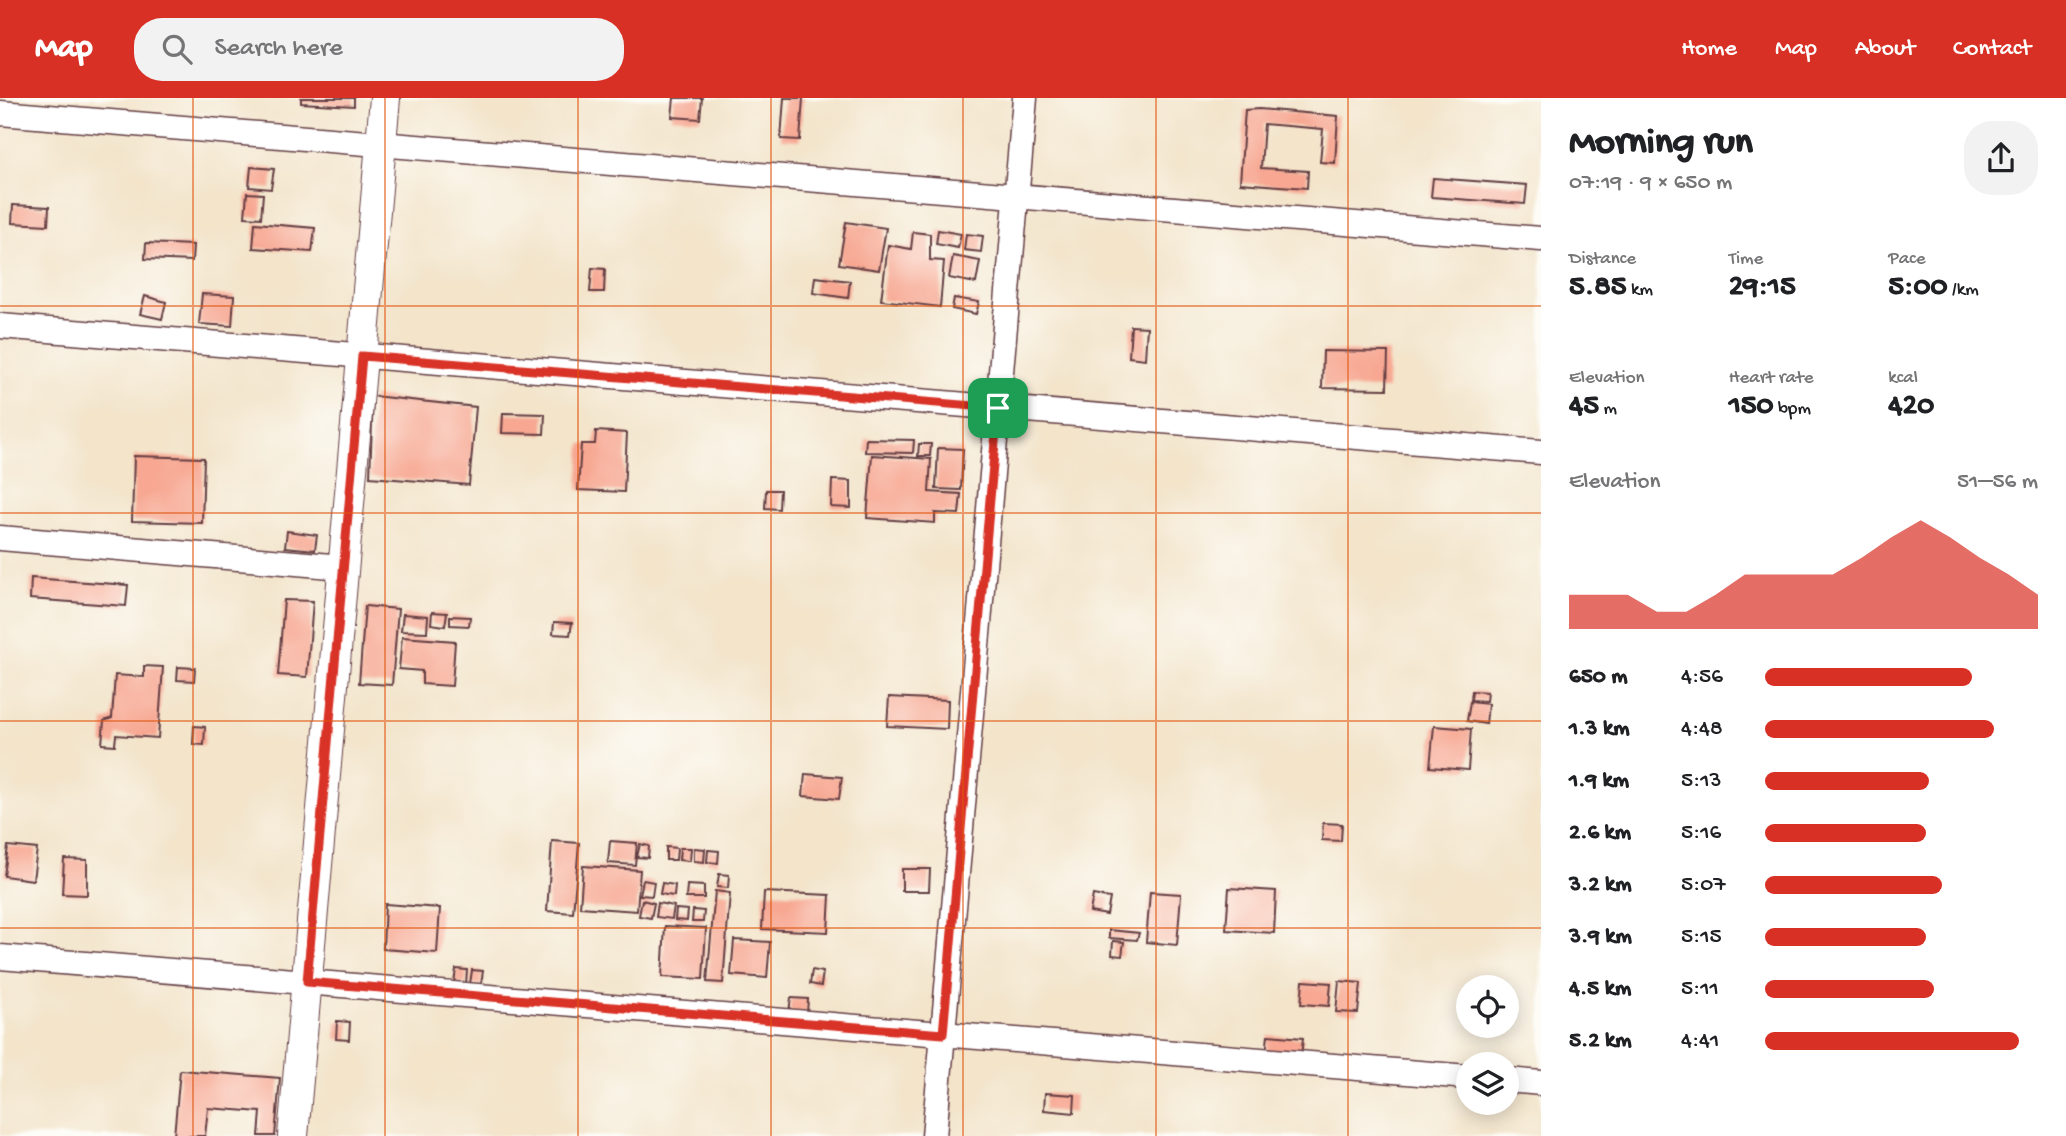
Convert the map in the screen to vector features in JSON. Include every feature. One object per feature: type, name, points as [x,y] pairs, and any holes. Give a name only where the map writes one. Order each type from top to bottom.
[{"type":"street","points":[[293,1136],[385,98]]},
{"type":"street","points":[[934,1136],[1025,98]]},
{"type":"street","points":[[0,113],[1541,239]]},
{"type":"street","points":[[0,326],[1541,452]]},
{"type":"street","points":[[0,538],[343,567]]},
{"type":"street","points":[[0,957],[1456,1076]]},
{"type":"street","points":[[1519,1081],[1541,1083]]},
{"type":"building","points":[[301,98],[354,98],[354,106],[301,103]]},
{"type":"building","points":[[674,98],[702,98],[700,119],[672,117]]},
{"type":"building","points":[[784,98],[803,98],[800,140],[781,139]]},
{"type":"building","points":[[1245,110],[1338,116],[1335,163],[1320,162],[1323,129],[1264,124],[1261,168],[1308,171],[1307,188],[1240,183]]},
{"type":"building","points":[[251,167],[274,169],[271,189],[249,187]]},
{"type":"building","points":[[1433,178],[1527,185],[1525,204],[1431,197]]},
{"type":"building","points":[[247,193],[263,194],[261,218],[245,217]]},
{"type":"building","points":[[13,205],[49,207],[48,225],[12,223]]},
{"type":"building","points":[[846,222],[886,228],[879,270],[839,264]]},
{"type":"building","points":[[255,223],[315,228],[312,252],[253,248]]},
{"type":"building","points":[[938,230],[961,234],[958,248],[936,244]]},
{"type":"building","points":[[913,232],[930,234],[930,260],[944,261],[940,307],[881,300],[888,245],[911,249]]},
{"type":"building","points":[[966,234],[983,236],[981,252],[964,250]]},
{"type":"building","points":[[146,243],[193,245],[192,261],[145,259]]},
{"type":"building","points":[[953,256],[980,261],[976,283],[949,278]]},
{"type":"building","points":[[592,268],[605,269],[604,292],[590,292]]},
{"type":"building","points":[[815,277],[850,281],[848,298],[813,293]]},
{"type":"building","points":[[202,294],[234,296],[232,326],[199,324]]},
{"type":"building","points":[[145,296],[166,302],[162,319],[140,314]]},
{"type":"building","points":[[954,298],[979,302],[976,314],[952,309]]},
{"type":"building","points":[[1131,326],[1147,327],[1145,359],[1129,357]]},
{"type":"building","points":[[1323,351],[1388,352],[1387,389],[1322,388]]},
{"type":"building","points":[[373,396],[476,407],[469,485],[370,477]]},
{"type":"building","points":[[503,413],[545,414],[544,434],[502,433]]},
{"type":"building","points":[[596,431],[627,433],[624,492],[578,490],[581,444],[595,444]]},
{"type":"building","points":[[866,439],[914,440],[913,453],[865,452]]},
{"type":"building","points":[[919,444],[931,444],[930,456],[918,456]]},
{"type":"building","points":[[938,448],[963,449],[961,490],[936,489]]},
{"type":"building","points":[[872,455],[931,459],[929,492],[961,494],[959,514],[935,513],[935,523],[867,518]]},
{"type":"building","points":[[134,456],[204,458],[202,523],[132,521]]},
{"type":"building","points":[[832,480],[851,481],[851,508],[831,507]]},
{"type":"building","points":[[766,490],[780,490],[779,509],[765,508]]},
{"type":"building","points":[[287,531],[317,535],[315,550],[285,547]]},
{"type":"building","points":[[31,578],[128,585],[126,606],[30,599]]},
{"type":"building","points":[[284,600],[313,601],[307,677],[278,675]]},
{"type":"building","points":[[365,606],[398,609],[392,685],[359,683]]},
{"type":"building","points":[[432,612],[447,613],[445,626],[431,624]]},
{"type":"building","points":[[403,614],[428,616],[427,632],[401,631]]},
{"type":"building","points":[[450,616],[470,617],[469,626],[450,625]]},
{"type":"building","points":[[554,622],[572,623],[570,635],[553,634]]},
{"type":"building","points":[[402,637],[455,641],[452,686],[422,684],[422,671],[399,669]]},
{"type":"building","points":[[144,666],[163,667],[158,738],[116,735],[115,745],[102,744],[104,721],[112,718],[115,675],[144,677]]},
{"type":"building","points":[[178,667],[195,668],[194,681],[177,680]]},
{"type":"building","points":[[1472,691],[1487,692],[1486,701],[1471,700]]},
{"type":"building","points":[[889,697],[948,700],[947,729],[887,726]]},
{"type":"building","points":[[1470,702],[1488,704],[1486,724],[1467,721]]},
{"type":"building","points":[[194,726],[205,727],[204,745],[193,744]]},
{"type":"building","points":[[1434,726],[1471,729],[1468,770],[1430,767]]},
{"type":"building","points":[[805,774],[842,777],[839,799],[803,796]]},
{"type":"building","points":[[1323,823],[1342,824],[1341,841],[1322,840]]},
{"type":"building","points":[[552,841],[579,843],[573,913],[547,911]]},
{"type":"building","points":[[610,841],[637,843],[635,865],[608,863]]},
{"type":"building","points":[[640,844],[649,846],[648,858],[637,857]]},
{"type":"building","points":[[8,846],[37,849],[33,880],[4,876]]},
{"type":"building","points":[[666,847],[677,848],[676,860],[666,860]]},
{"type":"building","points":[[680,848],[691,848],[690,861],[679,860]]},
{"type":"building","points":[[694,848],[705,849],[704,862],[694,861]]},
{"type":"building","points":[[708,850],[719,851],[718,863],[707,862]]},
{"type":"building","points":[[64,859],[87,860],[87,895],[62,894]]},
{"type":"building","points":[[583,866],[640,870],[637,911],[580,907]]},
{"type":"building","points":[[902,869],[930,869],[929,891],[902,891]]},
{"type":"building","points":[[719,874],[729,875],[728,888],[717,887]]},
{"type":"building","points":[[643,880],[654,882],[652,896],[640,895]]},
{"type":"building","points":[[662,883],[675,885],[674,896],[660,894]]},
{"type":"building","points":[[687,885],[704,886],[704,898],[686,898]]},
{"type":"building","points":[[1229,888],[1276,891],[1274,933],[1226,930]]},
{"type":"building","points":[[715,891],[730,893],[723,983],[707,982]]},
{"type":"building","points":[[764,892],[830,895],[828,932],[762,929]]},
{"type":"building","points":[[1150,892],[1181,894],[1177,945],[1146,942]]},
{"type":"building","points":[[1093,895],[1110,898],[1107,915],[1090,912]]},
{"type":"building","points":[[642,900],[654,903],[651,918],[639,916]]},
{"type":"building","points":[[658,903],[674,906],[672,919],[656,917]]},
{"type":"building","points":[[385,904],[440,908],[437,953],[383,949]]},
{"type":"building","points":[[676,909],[688,910],[687,921],[675,920]]},
{"type":"building","points":[[693,910],[704,911],[703,922],[692,922]]},
{"type":"building","points":[[665,926],[706,928],[703,979],[662,977]]},
{"type":"building","points":[[1109,930],[1139,933],[1137,940],[1109,938]]},
{"type":"building","points":[[734,940],[770,942],[767,978],[731,975]]},
{"type":"building","points":[[1113,941],[1124,942],[1122,956],[1112,955]]},
{"type":"building","points":[[456,969],[467,970],[466,984],[454,983]]},
{"type":"building","points":[[472,970],[483,971],[481,985],[470,984]]},
{"type":"building","points":[[812,970],[823,972],[821,986],[810,984]]},
{"type":"building","points":[[1303,981],[1331,983],[1329,1006],[1301,1004]]},
{"type":"building","points":[[1339,981],[1361,983],[1358,1013],[1336,1012]]},
{"type":"building","points":[[791,998],[808,999],[807,1013],[789,1011]]},
{"type":"building","points":[[337,1021],[350,1022],[349,1040],[336,1039]]},
{"type":"building","points":[[1268,1035],[1303,1038],[1301,1057],[1266,1054]]},
{"type":"building","points":[[180,1070],[280,1078],[275,1136],[259,1136],[261,1112],[208,1108],[205,1136],[174,1136]]},
{"type":"building","points":[[1045,1093],[1075,1095],[1074,1113],[1044,1110]]},
{"type":"route","points":[[362,356],[998,408],[943,1034],[307,982],[362,356]]}]
